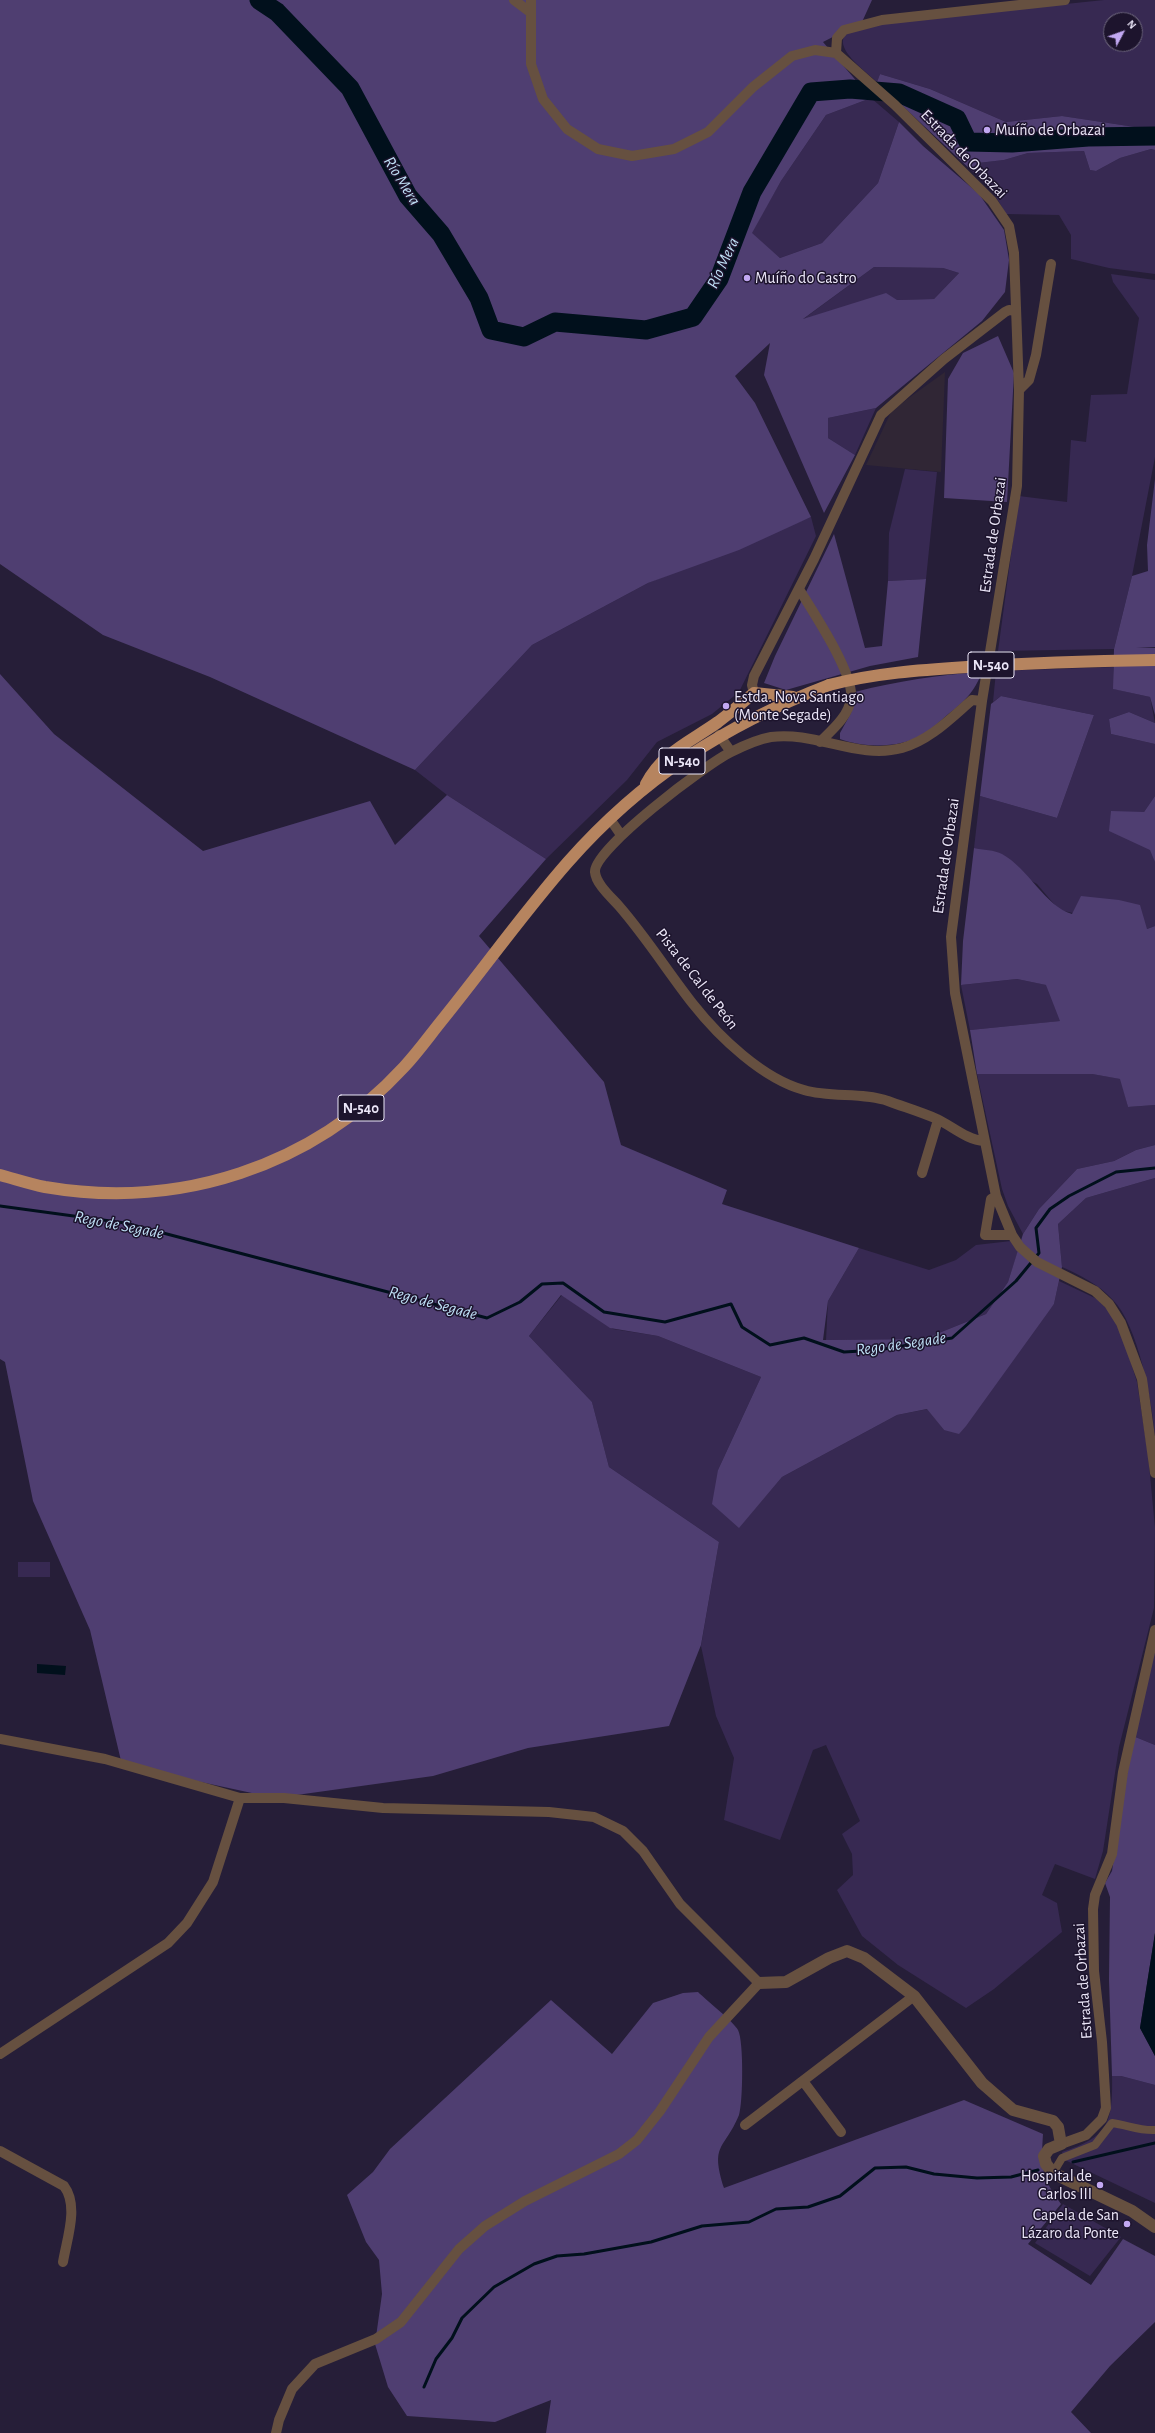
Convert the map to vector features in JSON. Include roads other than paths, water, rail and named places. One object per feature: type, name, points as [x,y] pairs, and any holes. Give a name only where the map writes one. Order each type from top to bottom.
[{"type":"highway","name":"N-540","points":[[0,1175],[59,1188],[96,1193],[150,1192],[195,1186],[246,1172],[286,1156],[327,1132],[367,1104],[405,1066],[568,862],[610,819],[645,787],[719,736],[798,697],[829,685],[855,678],[909,671],[1023,663],[1155,660]]},
{"type":"highway","points":[[645,787],[655,768],[672,752],[717,722],[754,693],[769,696],[798,697]]},
{"type":"street","points":[[514,0],[530,12]]},
{"type":"street","points":[[531,0],[531,64],[543,99],[567,129],[598,149],[632,156],[674,149],[708,132],[753,87],[792,56],[816,50],[836,53],[837,38],[844,30],[882,20],[1065,0]]},
{"type":"street","name":"Estrada de Orbazai","points":[[836,53],[894,105],[992,201],[1009,226],[1014,253],[1020,390],[1017,486],[982,701],[951,937],[955,993],[996,1196],[1012,1234],[1020,1247],[1037,1262],[1061,1276],[1094,1291],[1109,1304],[1121,1323],[1142,1379],[1155,1473]]},
{"type":"street","points":[[1020,390],[1029,380],[1036,356],[1051,264]]},
{"type":"street","points":[[754,693],[752,685],[754,676],[799,589],[881,415],[950,354],[1005,312],[1009,310],[1016,311]]},
{"type":"street","points":[[799,589],[843,663],[851,698],[843,719],[820,742]]},
{"type":"street","points":[[610,819],[621,835],[683,785],[731,752],[770,737],[793,736],[874,752],[902,748],[927,737],[972,700],[982,701]]},
{"type":"street","points":[[719,736],[731,752]]},
{"type":"street","name":"Pista de Cal de Peón","points":[[621,835],[597,860],[594,872],[601,885],[637,926],[712,1028],[737,1051],[781,1081],[804,1091],[885,1100],[938,1120],[959,1132],[984,1141]]},
{"type":"street","points":[[922,1173],[938,1120]]},
{"type":"street","points":[[996,1196],[991,1199],[985,1235],[1012,1234]]},
{"type":"street","name":"Estrada de Orbazai","points":[[1061,2144],[1086,2136],[1102,2119],[1106,2108],[1102,2042],[1094,1971],[1093,1909],[1096,1895],[1112,1854],[1123,1772],[1155,1630]]},
{"type":"street","points":[[0,1739],[105,1759],[240,1798],[284,1798],[383,1808],[549,1812],[594,1817],[623,1831],[643,1851],[680,1904],[759,1983]]},
{"type":"street","points":[[0,2054],[168,1943],[187,1923],[213,1882],[240,1798]]},
{"type":"street","points":[[276,2433],[279,2420],[292,2389],[315,2364],[376,2339],[401,2322],[458,2249],[485,2226],[525,2202],[619,2154],[637,2140],[660,2111],[709,2037],[759,1983],[786,1982],[829,1958],[847,1951],[864,1958],[914,1996],[982,2083],[1013,2110],[1053,2121],[1058,2127],[1061,2144],[1049,2149],[1044,2156],[1046,2164],[1053,2173],[1132,2212],[1155,2227]]},
{"type":"street","points":[[745,2125],[914,1996]]},
{"type":"street","points":[[803,2081],[841,2132]]},
{"type":"street","points":[[1053,2173],[1062,2158],[1095,2145],[1112,2123],[1130,2126],[1142,2131],[1155,2130]]},
{"type":"street","points":[[0,2151],[64,2186],[71,2195],[72,2211],[63,2262]]},
{"type":"water","points":[[37,1664],[66,1666],[65,1675],[37,1673]]},
{"type":"water","points":[[1155,1933],[1155,2056],[1140,2028]]},
{"type":"waterway","name":"Río Mera","points":[[259,0],[277,12],[350,88],[408,196],[441,234],[479,298],[491,330],[524,337],[555,322],[646,330],[693,317],[719,279],[752,192],[811,92],[850,89],[899,93],[957,119],[968,142],[1012,143],[1088,137],[1155,136]]},
{"type":"waterway","name":"Rego de Segade","points":[[0,1206],[125,1223],[487,1318],[520,1302],[542,1284],[563,1283],[604,1312],[665,1322],[731,1304],[742,1327],[770,1345],[804,1338],[844,1352],[878,1350],[952,1338],[1016,1281],[1039,1253],[1036,1228],[1050,1209],[1069,1196],[1116,1172],[1155,1168]]},
{"type":"waterway","points":[[1073,2162],[1155,2143]]},
{"type":"waterway","points":[[424,2387],[436,2359],[452,2338],[462,2318],[494,2287],[534,2264],[557,2256],[584,2254],[651,2242],[702,2226],[749,2222],[776,2209],[808,2207],[840,2196],[875,2168],[906,2167],[934,2174],[977,2178],[1011,2177],[1038,2170]]},
{"type":"place","name":"Muíño de Orbazai","points":[[987,130]]},
{"type":"place","name":"Muíño do Castro","points":[[747,278]]},
{"type":"place","name":"Estda. Nova Santiago (Monte Segade)","points":[[726,706]]},
{"type":"place","name":"Hospital de Carlos III","points":[[1100,2185]]},
{"type":"place","name":"Capela de San Lázaro da Ponte","points":[[1127,2224]]}]
